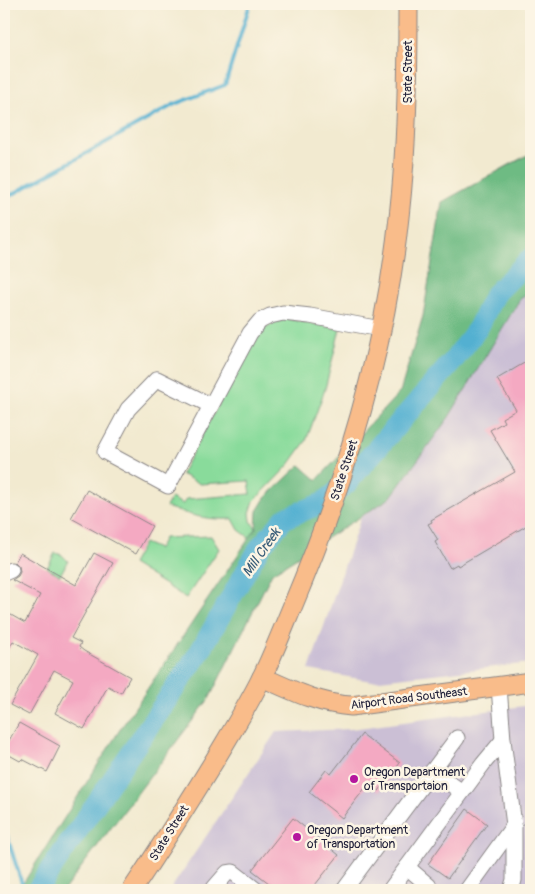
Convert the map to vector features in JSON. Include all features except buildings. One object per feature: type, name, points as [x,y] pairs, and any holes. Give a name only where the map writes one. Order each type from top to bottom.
[{"type":"main road","name":"State Street","points":[[132,890],[205,775],[262,677],[320,540],[345,469],[356,433],[381,329],[393,264],[404,172],[408,99],[408,4]]},
{"type":"main road","name":"Airport Road Southeast","points":[[262,677],[315,700],[351,706],[531,682]]},
{"type":"lane","points":[[210,405],[157,379],[128,410],[105,452],[168,486],[250,333],[260,321],[270,316],[283,313],[310,316],[381,329]]},
{"type":"lane","points":[[499,686],[503,740],[514,825],[514,880],[510,890]]},
{"type":"lane","points":[[344,890],[457,738]]},
{"type":"lane","points":[[390,890],[503,740]]},
{"type":"lane","points":[[432,771],[462,792]]},
{"type":"lane","points":[[468,890],[514,825]]},
{"type":"lane","points":[[407,867],[429,886],[426,890]]},
{"type":"lane","points":[[215,890],[214,888],[227,872],[233,872],[256,890]]},
{"type":"shaded area","points":[[531,292],[531,663],[371,681],[309,670],[361,517],[390,498],[449,417],[520,299]]},
{"type":"shaded area","points":[[531,705],[531,890],[170,890],[276,732],[351,729]]},
{"type":"green space","points":[[531,153],[531,292],[520,299],[449,417],[390,498],[272,573],[209,699],[64,890],[19,890],[119,731],[256,528],[257,511],[265,498],[300,465],[317,480],[400,392],[423,316],[442,202]]},
{"type":"green space","points":[[288,319],[340,329],[325,389],[306,441],[288,466],[254,501],[250,513],[251,521],[256,528],[250,538],[239,530],[233,519],[199,517],[166,507],[171,498],[183,504],[186,499],[251,494],[249,481],[200,484],[181,474],[253,341],[268,326]]},
{"type":"green space","points":[[211,536],[219,549],[186,598],[132,564],[144,543],[158,549],[164,538]]},
{"type":"green space","points":[[55,553],[62,555],[68,561],[60,575],[47,568]]},
{"type":"waterway","points":[[4,199],[175,104],[225,85],[250,4]]},
{"type":"waterway","name":"Mill Creek","points":[[37,890],[199,653],[260,547],[285,518],[323,503],[346,484],[453,361],[478,328],[494,295],[531,258]]},
{"type":"waterway","points":[[4,827],[24,890]]},
{"type":"place","name":"Oregon Department of Transportaion","points":[[354,779]]},
{"type":"place","name":"Oregon Department of Transportation","points":[[297,837]]}]
